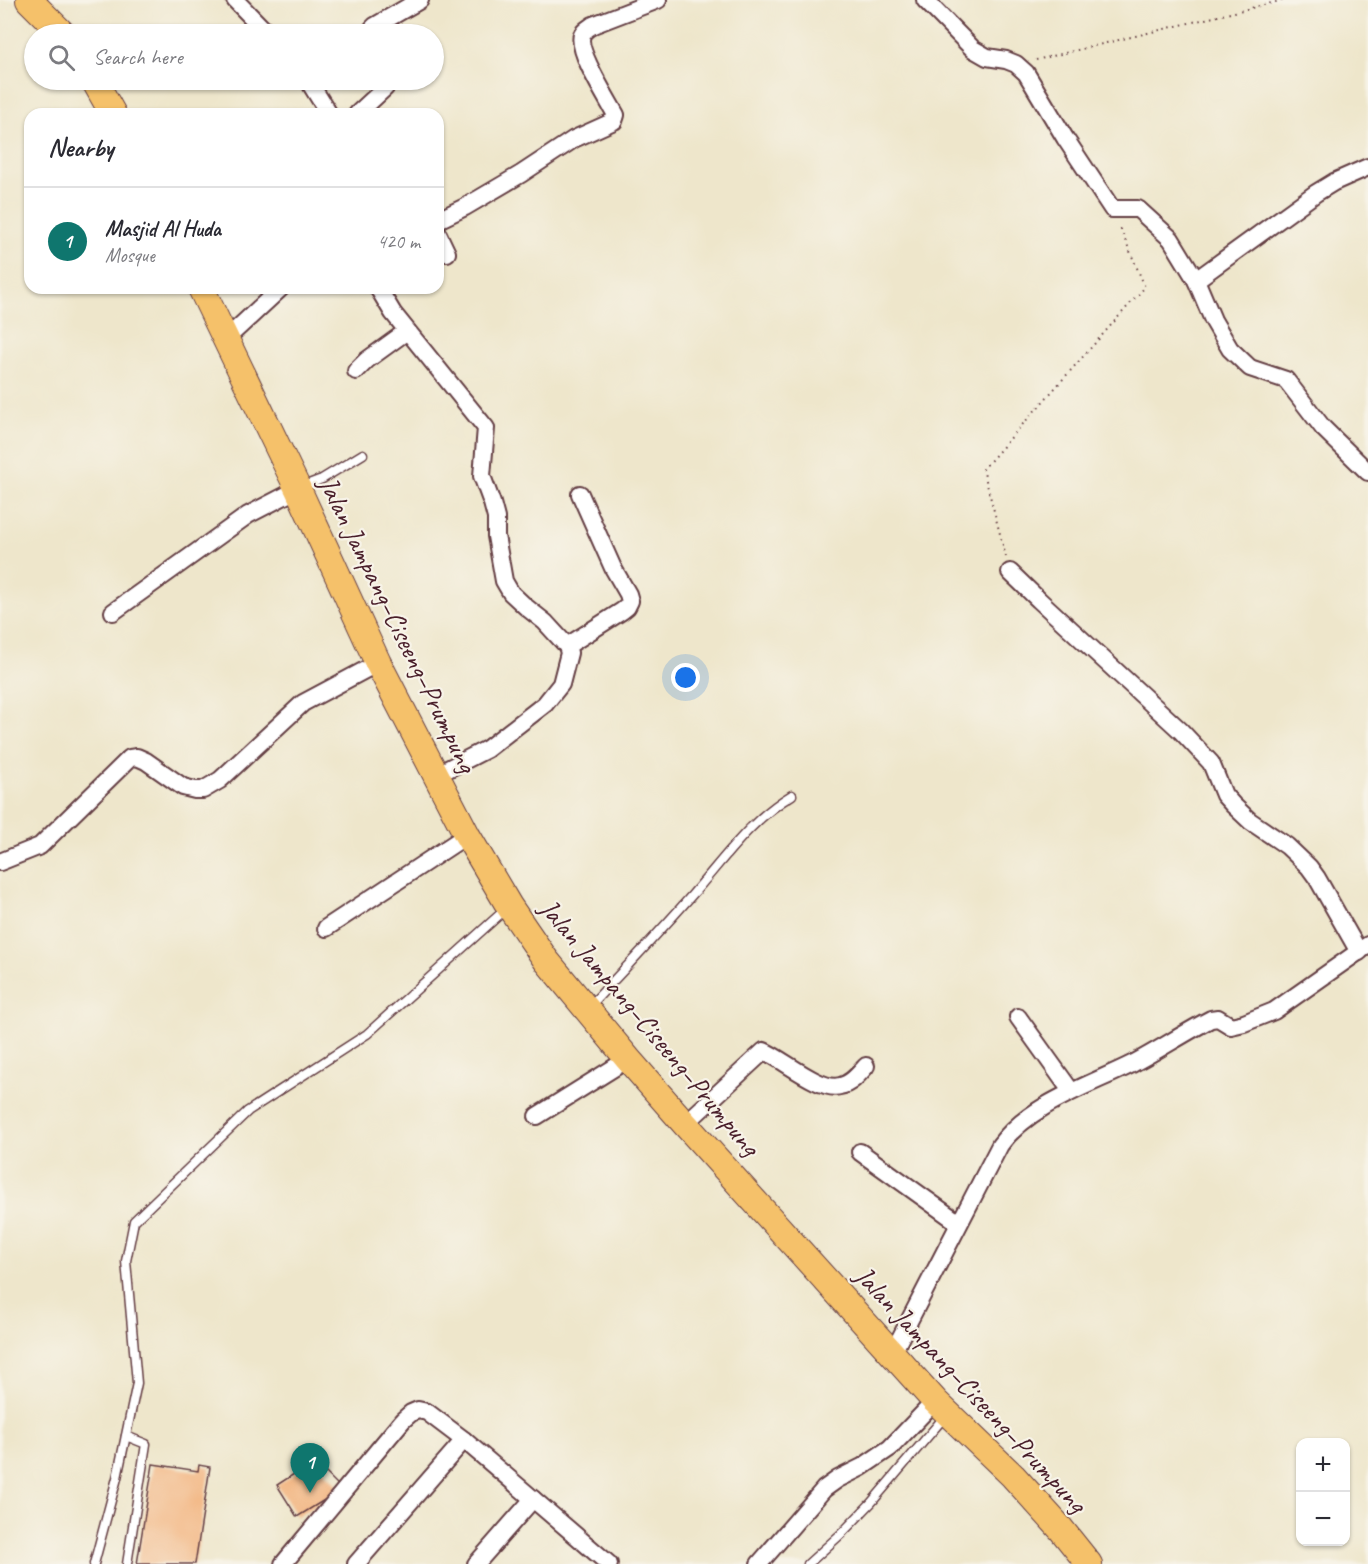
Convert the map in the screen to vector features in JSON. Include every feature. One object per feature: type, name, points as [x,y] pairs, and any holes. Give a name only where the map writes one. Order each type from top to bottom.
[{"type":"main road","points":[[29,0],[53,24]]},
{"type":"main road","points":[[100,90],[110,108]]},
{"type":"main road","name":"Jalan Jampang–Ciseeng–Prumpung","points":[[204,294],[298,489],[378,663],[467,835],[546,960],[628,1059],[892,1354],[941,1407],[1013,1476],[1089,1564]]},
{"type":"street","points":[[235,0],[258,24]]},
{"type":"street","points":[[378,24],[420,0]]},
{"type":"street","points":[[444,217],[522,174],[574,139],[615,121],[616,115],[584,55],[581,44],[582,34],[593,25],[658,0]]},
{"type":"street","points":[[925,0],[973,49],[987,57],[1016,64],[1026,73],[1112,209],[1138,209],[1171,239],[1196,280],[1213,320],[1230,349],[1250,368],[1286,380],[1323,428],[1368,472]]},
{"type":"street","points":[[314,90],[325,108]]},
{"type":"street","points":[[363,108],[383,90]]},
{"type":"street","points":[[1196,280],[1316,193],[1368,167]]},
{"type":"street","points":[[444,247],[447,253]]},
{"type":"street","points":[[225,339],[274,294]]},
{"type":"street","points":[[382,294],[407,331],[486,428],[482,476],[496,518],[496,537],[504,581],[511,593],[545,622],[567,646],[569,653],[561,684],[545,704],[487,749],[436,775]]},
{"type":"street","points":[[356,371],[407,331]]},
{"type":"street","points":[[113,612],[248,515],[298,489]]},
{"type":"street","points":[[567,646],[622,611],[630,601],[580,494]]},
{"type":"street","points":[[892,1354],[1000,1145],[1024,1120],[1071,1091],[1132,1064],[1211,1019],[1218,1018],[1231,1026],[1268,1014],[1364,948],[1309,867],[1287,846],[1250,821],[1233,805],[1224,795],[1211,763],[1181,731],[1010,572]]},
{"type":"street","points":[[0,862],[40,846],[130,758],[137,757],[146,761],[183,788],[203,789],[220,780],[303,703],[378,663]]},
{"type":"street","points":[[326,928],[467,835]]},
{"type":"street","points":[[1018,1017],[1071,1091]]},
{"type":"street","points":[[686,1124],[764,1051],[828,1087],[840,1087],[852,1080],[866,1066]]},
{"type":"street","points":[[537,1116],[628,1059]]},
{"type":"street","points":[[860,1152],[959,1223]]},
{"type":"street","points":[[759,1564],[824,1489],[890,1448],[941,1407]]},
{"type":"street","points":[[283,1564],[403,1420],[418,1410],[427,1412],[464,1440],[533,1499],[601,1562]]},
{"type":"street","points":[[356,1564],[464,1440]]},
{"type":"street","points":[[476,1564],[533,1499]]},
{"type":"lane","points":[[298,489],[322,480],[363,454]]},
{"type":"lane","points":[[587,1009],[681,908],[742,836],[767,812],[792,795]]},
{"type":"lane","points":[[94,1564],[117,1478],[136,1383],[126,1261],[134,1221],[248,1111],[367,1034],[510,906]]},
{"type":"lane","points":[[808,1564],[871,1503],[941,1407]]},
{"type":"lane","points":[[126,1436],[146,1444],[127,1564]]},
{"type":"path","points":[[1016,64],[1284,0]]},
{"type":"path","points":[[1010,572],[983,469],[1145,287],[1112,209]]},
{"type":"building","points":[[314,1461],[342,1489],[297,1517],[277,1485]]},
{"type":"building","points":[[153,1464],[198,1471],[199,1465],[210,1467],[195,1564],[137,1564]]},
{"type":"place","name":"Masjid Al Huda","points":[[310,1493]]}]
